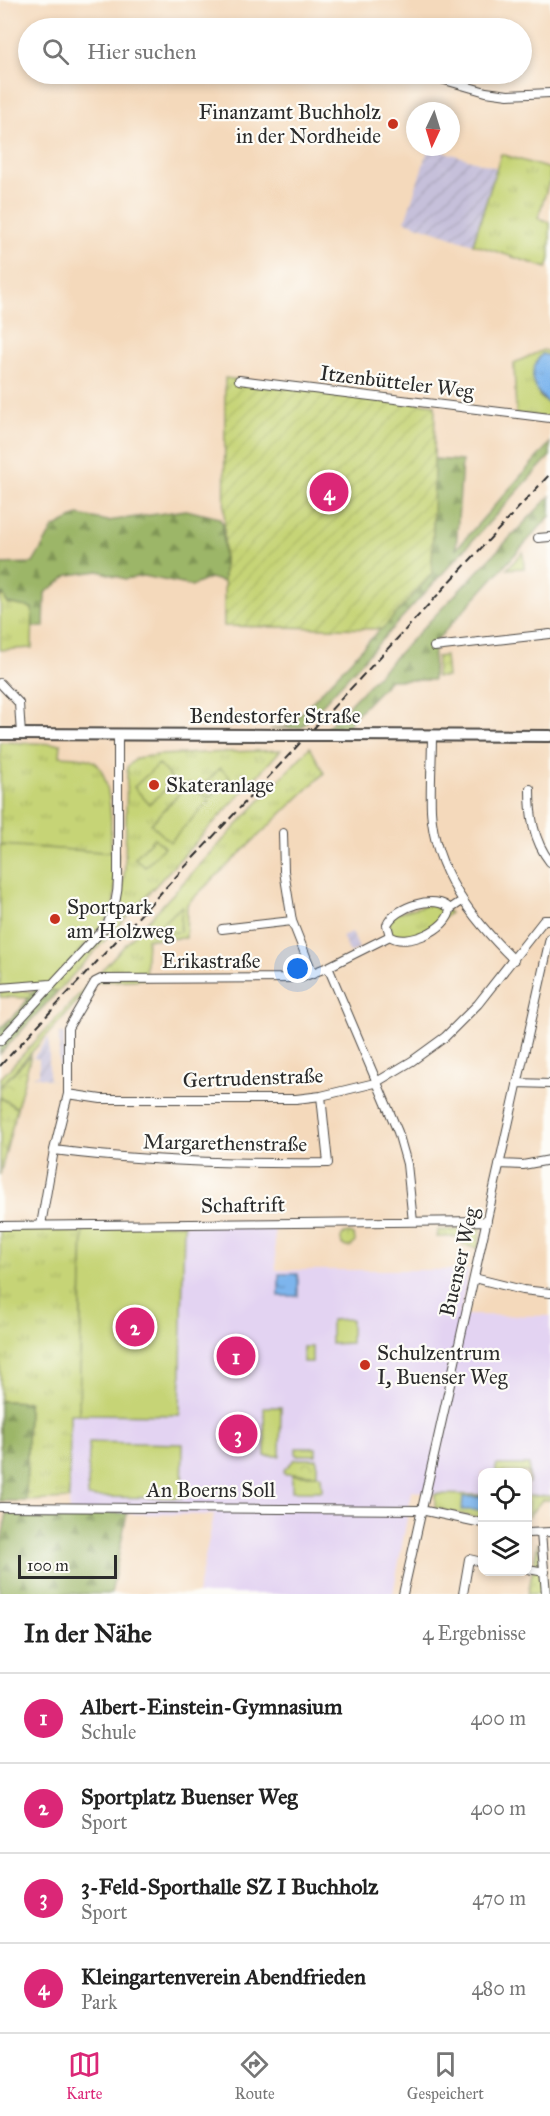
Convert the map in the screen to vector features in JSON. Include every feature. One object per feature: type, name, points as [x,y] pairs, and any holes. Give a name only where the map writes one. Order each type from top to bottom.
[{"type":"street","points":[[458,84],[486,92],[508,95],[550,93]]},
{"type":"street","name":"Itzenbütteler Weg","points":[[239,380],[550,418]]},
{"type":"street","points":[[538,538],[550,537]]},
{"type":"street","points":[[434,647],[550,634]]},
{"type":"street","points":[[0,683],[20,704],[21,735]]},
{"type":"street","name":"Bendestorfer Straße","points":[[0,734],[550,736]]},
{"type":"street","points":[[432,735],[431,811],[438,849],[448,878],[462,901],[488,934],[514,960]]},
{"type":"street","points":[[0,1041],[35,1006],[51,984],[107,925],[118,896],[118,736]]},
{"type":"street","points":[[530,789],[536,840],[550,862]]},
{"type":"street","points":[[283,833],[284,871],[292,921],[313,974]]},
{"type":"street","name":"Erikastraße","points":[[68,1094],[68,1028],[95,982],[101,980],[286,979],[313,974],[390,936],[398,940],[422,935],[447,921],[450,909],[462,901]]},
{"type":"street","points":[[390,936],[387,925],[397,913],[429,903],[441,903],[450,909]]},
{"type":"street","name":"Gertrudenstraße","points":[[68,1094],[101,1099],[296,1099],[321,1096],[375,1083],[412,1061],[445,1037],[478,1004],[544,920],[550,920]]},
{"type":"street","points":[[222,929],[292,921]]},
{"type":"street","name":"Buenser Weg","points":[[403,1594],[499,1164],[546,970],[550,938]]},
{"type":"street","points":[[328,967],[375,1083],[382,1091],[398,1132],[407,1164],[413,1222]]},
{"type":"street","points":[[0,988],[51,984]]},
{"type":"street","points":[[518,1083],[550,1083]]},
{"type":"street","points":[[42,1225],[54,1150],[68,1094]]},
{"type":"street","name":"Margarethenstraße","points":[[54,1150],[115,1158],[212,1164],[328,1163],[321,1096]]},
{"type":"street","points":[[499,1164],[523,1164],[550,1160]]},
{"type":"street","name":"Schaftrift","points":[[0,1226],[487,1221]]},
{"type":"street","points":[[474,1278],[523,1290],[550,1293]]},
{"type":"street","name":"An Boerns Soll","points":[[0,1507],[422,1510],[478,1522]]},
{"type":"street","points":[[546,1533],[545,1572],[548,1584],[546,1594]]},
{"type":"street","points":[[463,1594],[469,1559],[478,1561]]},
{"type":"street","points":[[532,1570],[545,1572]]},
{"type":"shaded area","points":[[426,156],[458,156],[497,168],[473,244],[405,221]]},
{"type":"shaded area","points":[[352,932],[359,949],[350,953],[342,936]]},
{"type":"shaded area","points":[[59,1033],[64,1033],[64,1081],[59,1081]]},
{"type":"shaded area","points":[[49,1037],[49,1079],[54,1081],[32,1075],[39,1075],[39,1059],[33,1058]]},
{"type":"shaded area","name":"Schulzentrum I, Buenser Weg","points":[[274,1223],[276,1270],[469,1270],[460,1315],[550,1316],[550,1496],[532,1496],[532,1468],[478,1468],[478,1495],[412,1491],[393,1594],[197,1594],[214,1515],[69,1513],[70,1414],[180,1415],[184,1224]]},
{"type":"green space","points":[[501,154],[550,169],[550,179],[538,218],[550,222],[550,259],[547,268],[473,244]]},
{"type":"green space","points":[[543,350],[550,352],[550,356],[542,354],[539,396],[550,405],[550,418],[516,414],[514,363]]},
{"type":"green space","points":[[225,378],[435,405],[432,574],[382,629],[224,626]]},
{"type":"green space","points":[[550,443],[550,456],[301,728],[270,729],[286,727],[293,722],[432,574],[434,459],[462,461],[456,549]]},
{"type":"green space","points":[[550,496],[550,516],[434,643],[433,680],[390,680],[354,717],[347,728],[327,728]]},
{"type":"green space","points":[[186,510],[219,518],[223,524],[224,582],[210,578],[192,586],[144,576],[125,579],[99,571],[69,575],[45,593],[44,627],[33,627],[32,608],[7,603],[3,593],[0,598],[0,564],[33,563],[53,528],[78,515],[108,521]]},
{"type":"green space","points":[[523,552],[524,568],[507,569]]},
{"type":"green space","points":[[3,593],[7,603],[33,608],[32,648],[0,650],[0,598]]},
{"type":"green space","points":[[445,656],[447,677],[436,677],[437,657]]},
{"type":"green space","points":[[0,742],[61,744],[60,756],[85,758],[97,764],[107,786],[111,817],[110,876],[0,890]]},
{"type":"green space","points":[[310,747],[324,773],[187,904],[186,938],[147,939],[145,979],[95,982],[0,1087],[0,1079]]},
{"type":"green space","points":[[281,750],[58,991],[35,988],[110,927],[120,902],[125,868],[127,767],[137,758],[158,755]]},
{"type":"green space","name":"Skateranlage","points":[[159,764],[174,782],[149,804],[134,787]]},
{"type":"green space","points":[[220,768],[230,777],[211,797],[201,788]]},
{"type":"green space","points":[[189,783],[209,801],[170,842],[151,824]]},
{"type":"green space","points":[[154,838],[164,847],[145,867],[135,858]]},
{"type":"green space","name":"Sportpark am Holzweg","points":[[0,845],[118,853],[113,912],[51,984],[0,988]]},
{"type":"green space","points":[[437,902],[450,913],[422,935],[392,938],[389,921],[397,913]]},
{"type":"green space","points":[[182,906],[180,932],[151,933]]},
{"type":"green space","points":[[35,988],[58,991],[0,1054],[0,1028],[20,1010]]},
{"type":"green space","points":[[29,991],[33,994],[29,998],[0,997],[0,992]]},
{"type":"green space","points":[[31,1055],[17,1108],[0,1097],[0,1087]]},
{"type":"green space","points":[[0,1097],[17,1108],[0,1175]]},
{"type":"green space","points":[[184,1224],[180,1415],[79,1414],[83,1225]]},
{"type":"green space","points":[[83,1225],[79,1414],[70,1414],[69,1499],[26,1501],[28,1402],[0,1401],[0,1226]]},
{"type":"green space","points":[[469,1226],[481,1229],[478,1248],[463,1245],[462,1237],[437,1237],[438,1230],[461,1230]]},
{"type":"green space","points":[[348,1233],[353,1235],[355,1240],[353,1245],[348,1247],[343,1245],[341,1240],[343,1235]]},
{"type":"green space","points":[[351,1319],[351,1343],[331,1344],[331,1320]]},
{"type":"green space","points":[[303,1347],[312,1347],[312,1362],[303,1362]]},
{"type":"green space","points":[[0,1401],[28,1402],[26,1501],[0,1501]]},
{"type":"green space","points":[[264,1407],[281,1407],[280,1456],[265,1456]]},
{"type":"green space","points":[[89,1442],[183,1444],[182,1498],[88,1497]]},
{"type":"green space","points":[[296,1448],[316,1448],[316,1455],[296,1455]]},
{"type":"green space","points":[[295,1459],[317,1459],[317,1474],[284,1474],[284,1470]]},
{"type":"green space","points":[[496,1465],[529,1465],[529,1468],[496,1468]]},
{"type":"green space","points":[[292,1475],[321,1475],[322,1491],[292,1491]]},
{"type":"green space","points":[[435,1494],[478,1495],[478,1518],[435,1508]]},
{"type":"green space","points":[[532,1496],[550,1496],[550,1500],[542,1500],[532,1512]]},
{"type":"green space","points":[[7,1513],[127,1513],[111,1594],[0,1594],[0,1547]]},
{"type":"green space","points":[[538,1542],[546,1594],[528,1594]]},
{"type":"water","points":[[542,354],[550,356],[550,405],[539,393],[533,381],[534,368]]},
{"type":"water","points":[[279,1274],[298,1274],[298,1296],[279,1296]]},
{"type":"water","points":[[463,1497],[478,1497],[478,1510],[462,1510]]},
{"type":"railway","points":[[0,1066],[550,474]]},
{"type":"place","name":"Finanzamt Buchholz in der Nordheide","points":[[393,124]]},
{"type":"place","name":"Kleingartenverein Abendfrieden","points":[[329,492]]},
{"type":"place","name":"Skateranlage","points":[[154,785]]},
{"type":"place","name":"Sportpark am Holzweg","points":[[55,919]]},
{"type":"place","name":"Sportplatz Buenser Weg","points":[[135,1327]]},
{"type":"place","name":"Albert-Einstein-Gymnasium","points":[[236,1356]]},
{"type":"place","name":"Schulzentrum I, Buenser Weg","points":[[365,1365]]},
{"type":"place","name":"3-Feld-Sporthalle SZ I Buchholz","points":[[238,1434]]}]
